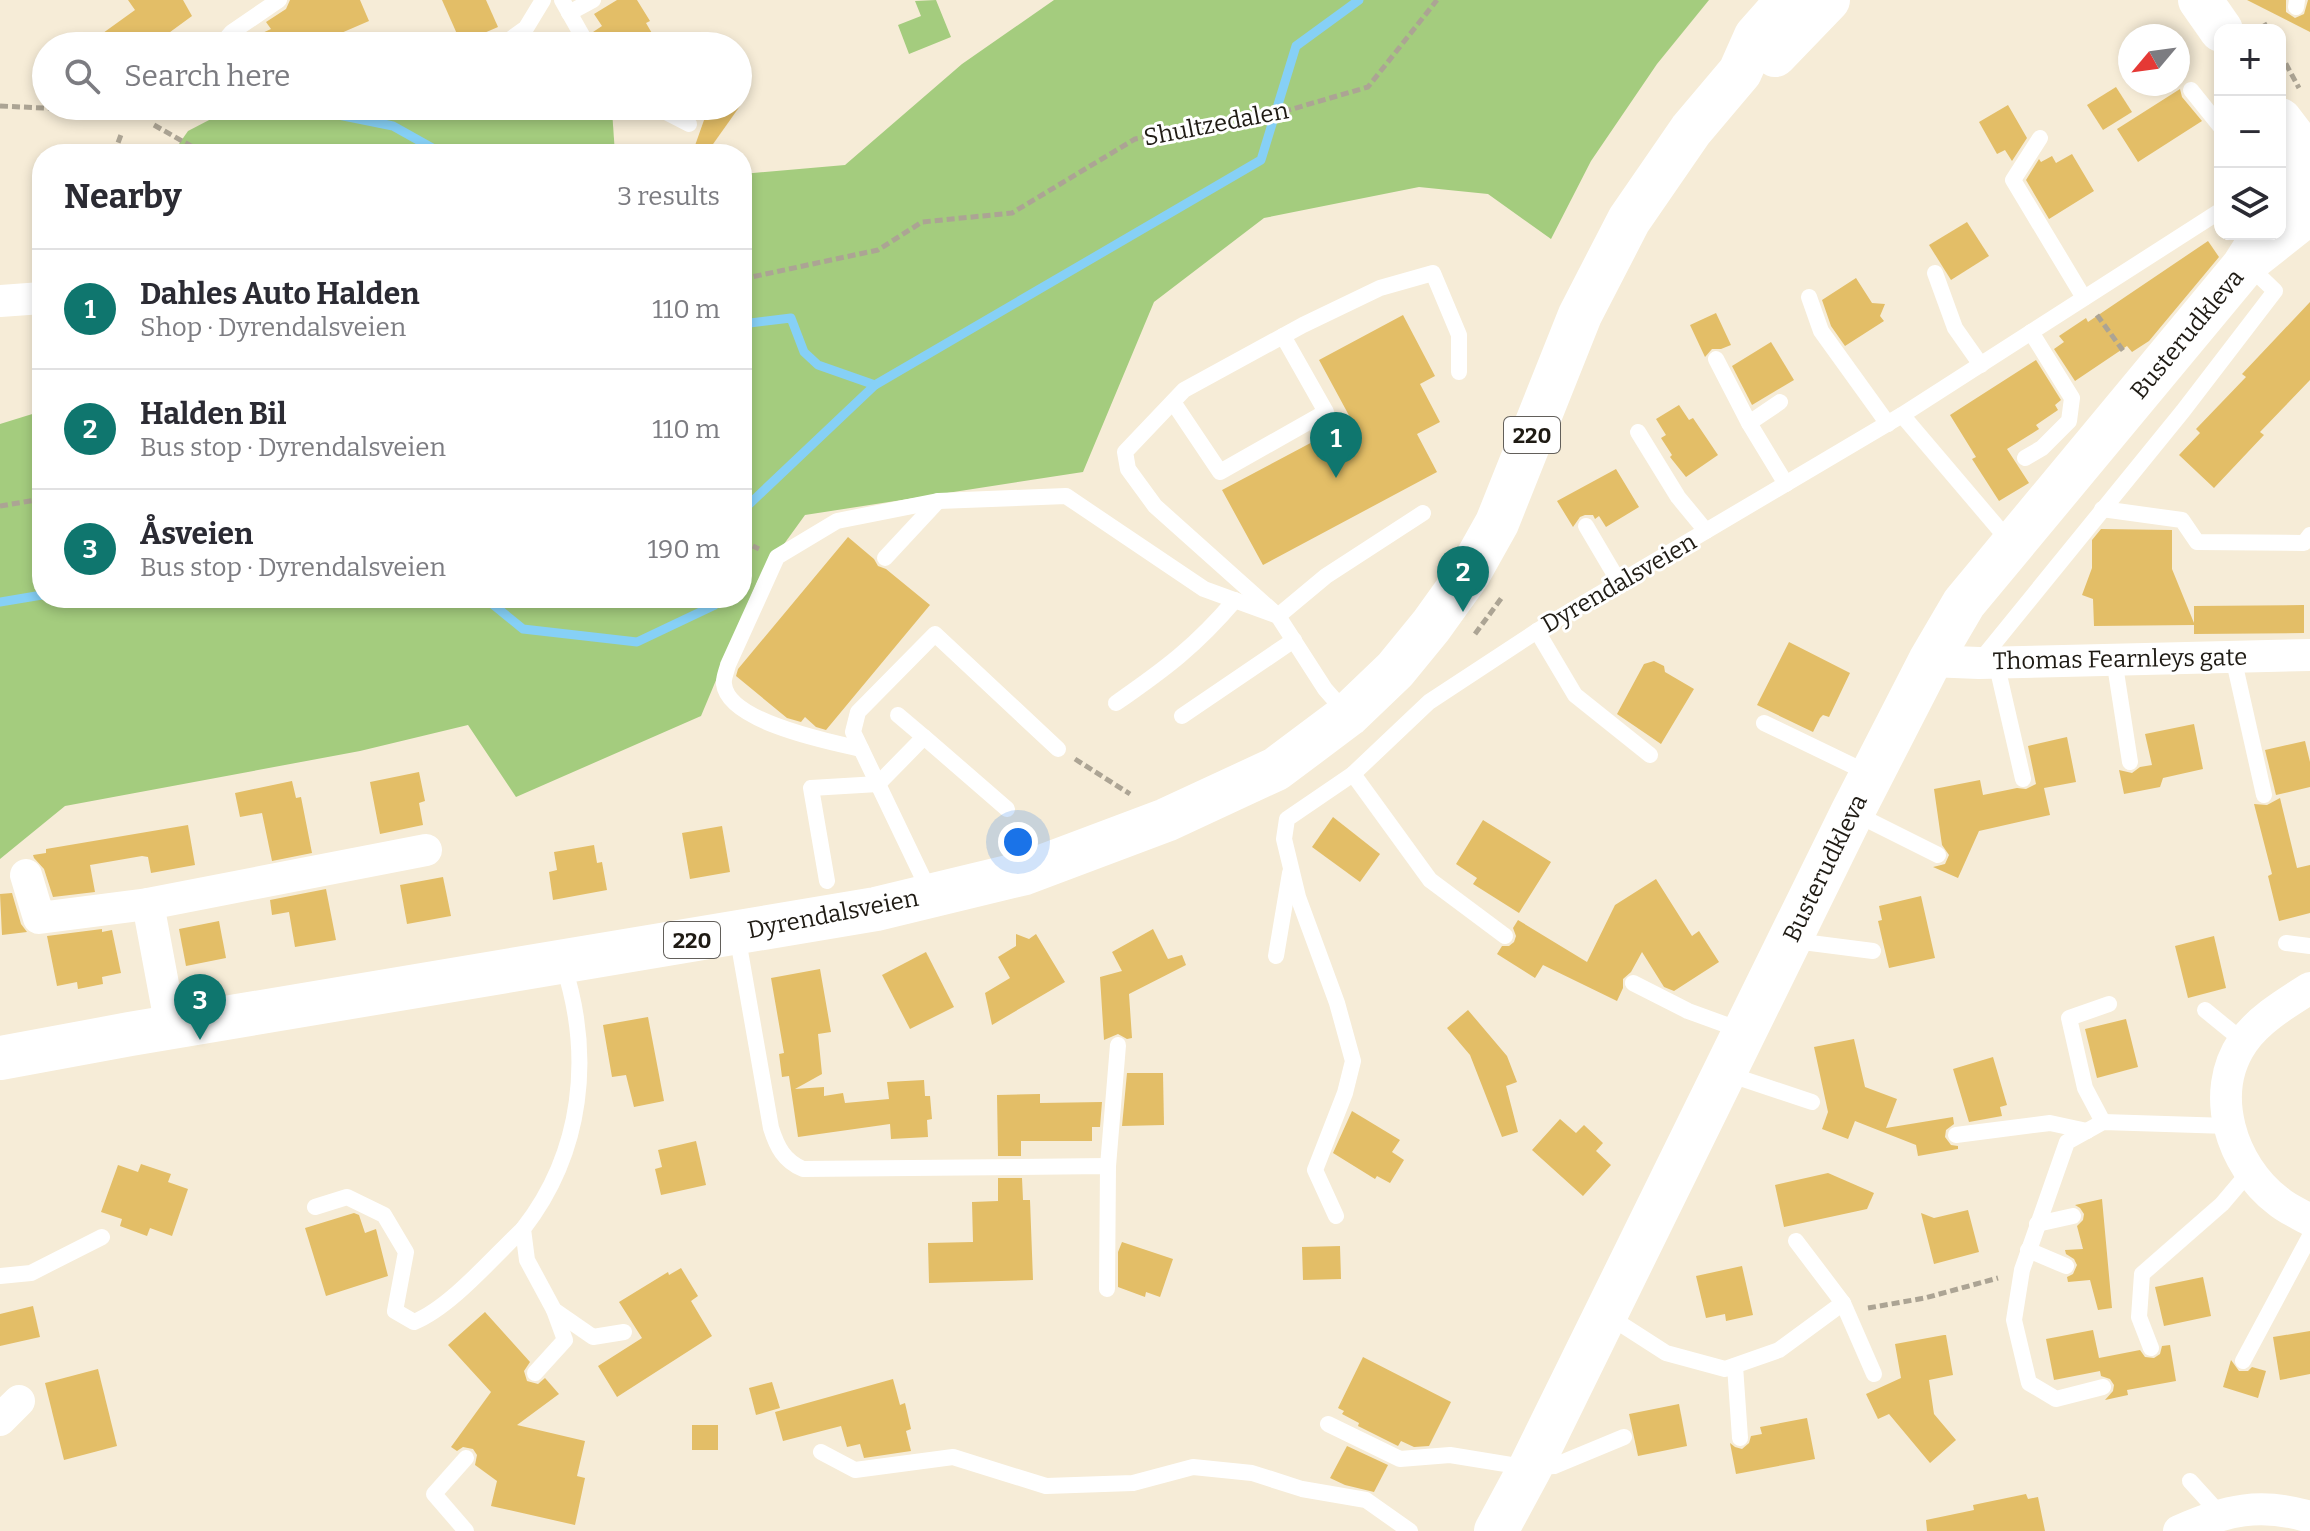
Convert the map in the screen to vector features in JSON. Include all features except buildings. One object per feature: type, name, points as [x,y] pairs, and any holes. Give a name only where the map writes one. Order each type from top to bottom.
[{"type":"main road","name":"220","points":[[1348,715],[1395,670],[1469,573],[1497,523],[1580,315],[1629,220],[1691,130],[1740,72],[1756,36],[1788,0]]},
{"type":"main road","name":"220","points":[[1740,72],[1775,55],[1828,0]]},
{"type":"main road","points":[[2200,0],[2217,24]]},
{"type":"main road","points":[[2292,108],[2310,159]]},
{"type":"main road","points":[[2286,197],[2293,185],[2310,178]]},
{"type":"main road","name":"Busterudkleva","points":[[1496,1531],[1530,1468],[1862,794],[1930,661],[1964,603],[2255,248],[2310,212]]},
{"type":"main road","name":"Dyrendalsveien","points":[[0,1058],[876,909],[1025,873],[1166,820],[1276,769],[1348,715]]},
{"type":"street","points":[[0,301],[32,299]]},
{"type":"street","name":"Thomas Fearnleys gate","points":[[1930,661],[2310,655]]},
{"type":"street","points":[[26,875],[39,918],[148,904],[426,850]]},
{"type":"street","points":[[148,904],[171,1027]]},
{"type":"street","points":[[2310,988],[2265,1020],[2243,1041],[2228,1074],[2228,1126],[2235,1145],[2250,1171],[2277,1201],[2310,1220]]},
{"type":"street","points":[[2203,1524],[2254,1509],[2285,1510],[2310,1517]]},
{"type":"lane","points":[[232,32],[279,0]]},
{"type":"lane","points":[[521,32],[543,0]]},
{"type":"lane","points":[[580,32],[566,7],[593,0]]},
{"type":"lane","points":[[2191,90],[2214,119]]},
{"type":"lane","points":[[681,120],[689,124]]},
{"type":"lane","points":[[2040,138],[2013,180],[2084,298]]},
{"type":"lane","name":"Dyrendalsveien","points":[[1336,1216],[1315,1170],[1345,1093],[1353,1061],[1337,1003],[1298,897],[1284,839],[1287,819],[1353,774],[1429,702],[1537,631],[1895,420],[2214,215]]},
{"type":"lane","points":[[2023,779],[1988,662],[2102,509],[2183,411],[2275,291],[2255,248]]},
{"type":"lane","points":[[1348,715],[1325,689],[1278,616],[1155,506],[1128,469],[1125,452],[1184,390],[1380,288],[1433,273],[1459,335],[1459,372]]},
{"type":"lane","points":[[1935,273],[1955,328],[1981,365]]},
{"type":"lane","points":[[1809,297],[1821,331],[1895,420],[2012,544]]},
{"type":"lane","points":[[2025,458],[2042,448],[2069,421],[2072,398],[2031,332]]},
{"type":"lane","points":[[1173,402],[1220,472],[1326,412],[1283,336]]},
{"type":"lane","points":[[1716,359],[1749,423],[1786,484]]},
{"type":"lane","points":[[1749,423],[1780,402]]},
{"type":"lane","points":[[1638,432],[1678,497],[1706,531]]},
{"type":"lane","points":[[861,749],[770,725],[730,700],[723,683],[728,665],[777,557],[837,521],[938,501],[1066,496],[1204,589],[1278,616]]},
{"type":"lane","points":[[885,558],[938,501]]},
{"type":"lane","points":[[2102,509],[2182,520],[2197,542],[2304,543],[2310,535]]},
{"type":"lane","points":[[1278,616],[1326,576],[1423,513]]},
{"type":"lane","points":[[1586,526],[1619,582]]},
{"type":"lane","points":[[1116,703],[1176,662],[1207,633],[1235,600]]},
{"type":"lane","points":[[1537,631],[1575,695],[1650,755]]},
{"type":"lane","points":[[928,897],[923,878],[853,732],[858,712],[935,634],[1058,749]]},
{"type":"lane","points":[[1182,716],[1294,640]]},
{"type":"lane","points":[[2233,657],[2264,795]]},
{"type":"lane","points":[[2114,659],[2130,762]]},
{"type":"lane","points":[[898,715],[1007,809]]},
{"type":"lane","points":[[1764,723],[1862,794],[1938,855]]},
{"type":"lane","points":[[827,881],[811,788],[878,784],[924,737]]},
{"type":"lane","points":[[1353,774],[1430,880],[1505,936]]},
{"type":"lane","points":[[1276,956],[1290,867]]},
{"type":"lane","points":[[737,933],[771,1128],[776,1144],[788,1163],[803,1169],[1108,1166]]},
{"type":"lane","points":[[1789,940],[1873,951]]},
{"type":"lane","points":[[2286,943],[2310,946]]},
{"type":"lane","points":[[315,1207],[347,1197],[384,1215],[406,1252],[395,1311],[414,1322],[427,1317],[449,1299],[523,1229],[543,1203],[561,1164],[573,1125],[581,1082],[576,1018],[563,962]]},
{"type":"lane","points":[[1633,983],[1688,1011],[1744,1031]]},
{"type":"lane","points":[[2103,1122],[2085,1088],[2069,1018],[2109,1004]]},
{"type":"lane","points":[[2205,1010],[2243,1041]]},
{"type":"lane","points":[[1107,1289],[1108,1166],[1118,1045]]},
{"type":"lane","points":[[1724,1073],[1812,1102]]},
{"type":"lane","points":[[2103,1387],[2056,1399],[2029,1383],[2014,1320],[2022,1270],[2067,1142],[2103,1122],[2228,1126]]},
{"type":"lane","points":[[1956,1135],[2050,1123],[2087,1131]]},
{"type":"lane","points":[[2151,1348],[2139,1317],[2142,1274],[2222,1204],[2250,1171]]},
{"type":"lane","points":[[2037,1224],[2073,1216]]},
{"type":"lane","points":[[523,1229],[527,1260],[554,1310],[565,1340],[535,1373]]},
{"type":"lane","points":[[2243,1361],[2310,1236]]},
{"type":"lane","points":[[0,1276],[31,1273],[102,1237]]},
{"type":"lane","points":[[1796,1241],[1846,1309],[1874,1374]]},
{"type":"lane","points":[[2028,1250],[2066,1266]]},
{"type":"lane","points":[[1604,1317],[1666,1353],[1725,1369],[1779,1350],[1846,1309]]},
{"type":"lane","points":[[554,1310],[593,1337],[624,1332]]},
{"type":"lane","points":[[1735,1366],[1740,1438]]},
{"type":"lane","points":[[1328,1424],[1400,1459],[1450,1455],[1530,1468],[1554,1466],[1624,1437]]},
{"type":"lane","points":[[821,1452],[855,1470],[953,1457],[1046,1486],[1133,1483],[1193,1467],[1252,1473],[1302,1489],[1366,1500],[1410,1531]]},
{"type":"lane","points":[[466,1458],[434,1494],[466,1531]]},
{"type":"lane","points":[[2190,1481],[2203,1524]]},
{"type":"path","name":"Shultzedalen","points":[[752,277],[878,250],[922,222],[1012,213],[1135,139],[1282,112],[1368,87],[1437,0]]},
{"type":"path","points":[[2286,80],[2292,108]]},
{"type":"path","points":[[2084,298],[2147,382]]},
{"type":"path","points":[[0,506],[32,501]]},
{"type":"path","points":[[1058,749],[1138,799]]},
{"type":"path","points":[[1846,1309],[1959,1290],[2022,1270]]},
{"type":"green space","points":[[936,0],[951,37],[909,54],[898,25],[921,16],[915,1]]},
{"type":"green space","points":[[1054,0],[1709,0],[1657,64],[1591,161],[1551,239],[1488,194],[1419,187],[1264,218],[1154,302],[1083,472],[805,515],[758,580],[752,594],[752,173],[845,165],[962,64]]},
{"type":"green space","points":[[209,120],[613,120],[614,144],[179,144],[188,131]]},
{"type":"green space","points":[[32,414],[32,608],[746,608],[701,716],[516,797],[468,725],[360,751],[65,806],[0,859],[0,424]]},
{"type":"waterway","points":[[752,502],[875,385],[1261,160],[1296,46],[1359,0]]},
{"type":"waterway","points":[[363,120],[393,126],[425,144]]},
{"type":"waterway","points":[[752,323],[791,318],[804,352],[818,365],[875,385]]},
{"type":"waterway","points":[[0,602],[32,597]]},
{"type":"waterway","points":[[497,608],[523,629],[637,642],[709,608]]},
{"type":"place","name":"Dahles Auto Halden","points":[[1336,478]]},
{"type":"place","name":"Halden Bil","points":[[1463,612]]},
{"type":"place","name":"Åsveien","points":[[200,1040]]}]
